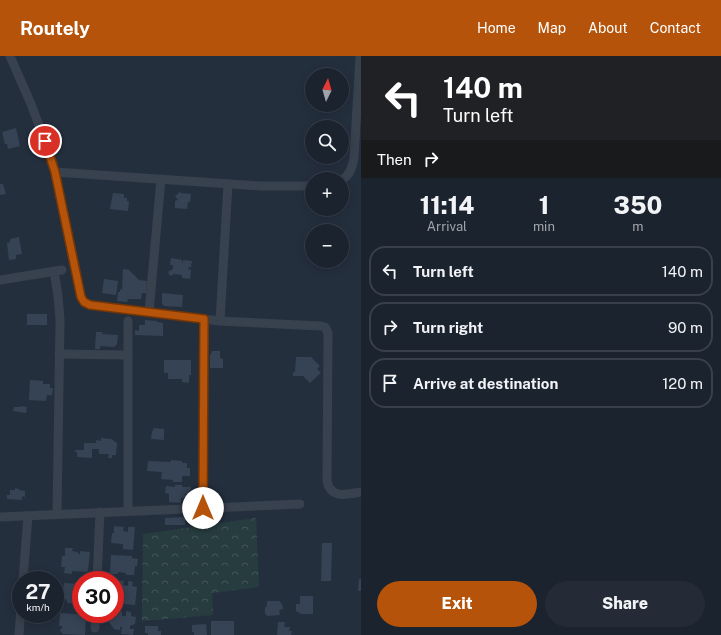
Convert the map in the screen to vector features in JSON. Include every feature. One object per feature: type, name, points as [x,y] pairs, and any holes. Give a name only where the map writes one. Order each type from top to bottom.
[{"type":"street","points":[[10,56],[50,153],[82,300],[90,305],[220,321],[322,326],[327,329],[328,485],[333,492],[341,495],[361,492]]},
{"type":"street","points":[[349,174],[353,166],[354,158],[360,56]]},
{"type":"street","points":[[55,172],[261,186],[305,186]]},
{"type":"street","points":[[149,312],[161,179]]},
{"type":"street","points":[[220,321],[228,184]]},
{"type":"street","points":[[0,280],[58,270],[59,354],[57,514]]},
{"type":"street","points":[[203,508],[204,319]]},
{"type":"street","points":[[128,321],[128,511]]},
{"type":"street","points":[[59,354],[128,355]]},
{"type":"street","points":[[0,517],[300,504]]},
{"type":"street","points":[[97,571],[100,512]]},
{"type":"street","points":[[24,571],[28,516]]},
{"type":"street","points":[[19,635],[20,623]]},
{"type":"street","points":[[95,623],[95,628]]},
{"type":"green space","points":[[256,518],[259,587],[212,593],[213,615],[142,621],[143,534]]},
{"type":"building","points":[[16,128],[20,146],[8,149],[2,132]]},
{"type":"building","points":[[0,184],[3,184],[6,194],[0,195]]},
{"type":"building","points":[[180,192],[191,194],[187,209],[175,208],[175,201],[178,200],[175,196]]},
{"type":"building","points":[[113,193],[124,194],[124,198],[127,198],[127,201],[129,201],[128,211],[110,209]]},
{"type":"building","points":[[19,237],[22,254],[16,255],[16,259],[9,260],[7,243],[10,242],[10,239]]},
{"type":"building","points":[[171,258],[182,260],[183,263],[183,260],[192,261],[191,267],[188,269],[191,270],[190,279],[182,278],[182,275],[174,274],[170,276],[168,272],[173,269],[173,265],[170,265]]},
{"type":"building","points":[[123,269],[129,270],[139,280],[147,281],[146,293],[142,293],[141,299],[128,299],[127,302],[117,301],[118,292],[120,292],[120,289],[122,290]]},
{"type":"building","points":[[104,279],[118,281],[116,295],[102,293]]},
{"type":"building","points":[[162,293],[183,295],[182,307],[164,306],[162,303]]},
{"type":"building","points":[[27,314],[47,314],[47,325],[27,325]]},
{"type":"building","points":[[145,320],[163,323],[163,336],[135,335],[135,330],[139,331],[139,325],[145,325]]},
{"type":"building","points":[[96,332],[118,335],[117,344],[114,347],[100,346],[100,349],[95,349]]},
{"type":"building","points":[[212,351],[220,351],[220,358],[223,359],[223,368],[210,368],[210,356]]},
{"type":"building","points":[[296,357],[311,357],[320,366],[317,369],[321,373],[310,383],[303,376],[293,376],[293,372],[295,372]]},
{"type":"building","points":[[164,360],[191,360],[191,375],[189,375],[189,383],[182,382],[182,379],[168,379],[168,373],[164,373]]},
{"type":"building","points":[[30,380],[43,381],[43,384],[50,384],[50,388],[53,388],[52,395],[47,395],[46,401],[29,400]]},
{"type":"building","points":[[14,407],[27,407],[26,413],[13,411]]},
{"type":"building","points":[[154,428],[164,429],[164,440],[151,439]]},
{"type":"building","points":[[101,438],[111,439],[117,443],[116,455],[112,455],[112,458],[108,458],[109,454],[99,454],[99,449],[92,449],[92,458],[77,457],[77,452],[75,452],[75,450],[84,450],[84,443],[96,443],[96,440],[101,441]]},
{"type":"building","points":[[171,460],[187,463],[187,468],[190,468],[190,476],[182,476],[182,482],[173,482],[173,480],[161,479],[162,472],[147,471],[148,461],[171,462]]},
{"type":"building","points":[[175,485],[191,487],[190,498],[181,498],[181,503],[169,502],[169,494],[165,493],[166,486],[175,487]]},
{"type":"building","points":[[15,488],[25,491],[25,497],[22,496],[22,500],[7,499],[7,495],[10,495],[10,490],[15,490]]},
{"type":"building","points":[[185,517],[185,525],[165,525],[165,518]]},
{"type":"building","points":[[114,526],[124,527],[123,531],[128,532],[128,527],[135,527],[133,550],[123,549],[123,544],[111,543],[112,533],[114,533]]},
{"type":"building","points":[[322,543],[332,543],[331,581],[321,581]]},
{"type":"building","points":[[65,548],[73,548],[72,551],[78,552],[78,554],[80,554],[80,551],[90,552],[88,571],[72,571],[72,574],[64,573],[65,567],[61,567],[62,556],[65,556]]},
{"type":"building","points":[[111,555],[132,556],[132,558],[138,559],[137,566],[135,566],[134,575],[127,575],[124,571],[110,571]]},
{"type":"building","points":[[359,579],[361,579],[361,591],[358,591]]},
{"type":"building","points":[[128,581],[133,582],[132,586],[137,587],[135,605],[124,604],[124,585],[128,586]]},
{"type":"building","points":[[64,583],[72,583],[72,603],[67,603],[66,599],[64,599]]},
{"type":"building","points":[[300,596],[313,596],[313,614],[301,614],[296,611],[296,604],[300,604]]},
{"type":"building","points":[[267,601],[279,601],[282,604],[283,609],[279,610],[280,615],[267,616],[265,613],[265,607],[267,607]]},
{"type":"building","points":[[126,611],[131,612],[131,616],[136,617],[135,624],[130,626],[130,629],[134,629],[133,635],[121,634],[122,627],[120,627],[120,630],[114,629],[110,623],[124,623]]},
{"type":"building","points":[[64,613],[72,614],[72,623],[86,623],[85,635],[62,634],[60,629],[62,629],[62,626],[59,626],[59,623],[64,623]]},
{"type":"building","points":[[211,621],[234,621],[234,635],[211,635]]},
{"type":"building","points":[[278,622],[285,622],[284,627],[290,627],[289,631],[292,631],[291,635],[277,635]]},
{"type":"building","points":[[206,624],[207,635],[194,635],[194,632],[192,632],[192,625]]},
{"type":"building","points":[[145,626],[158,626],[158,631],[161,631],[161,635],[148,635],[148,633],[145,633]]},
{"type":"route","points":[[45,141],[55,172],[82,300],[86,304],[90,305],[204,319],[203,508]]}]
